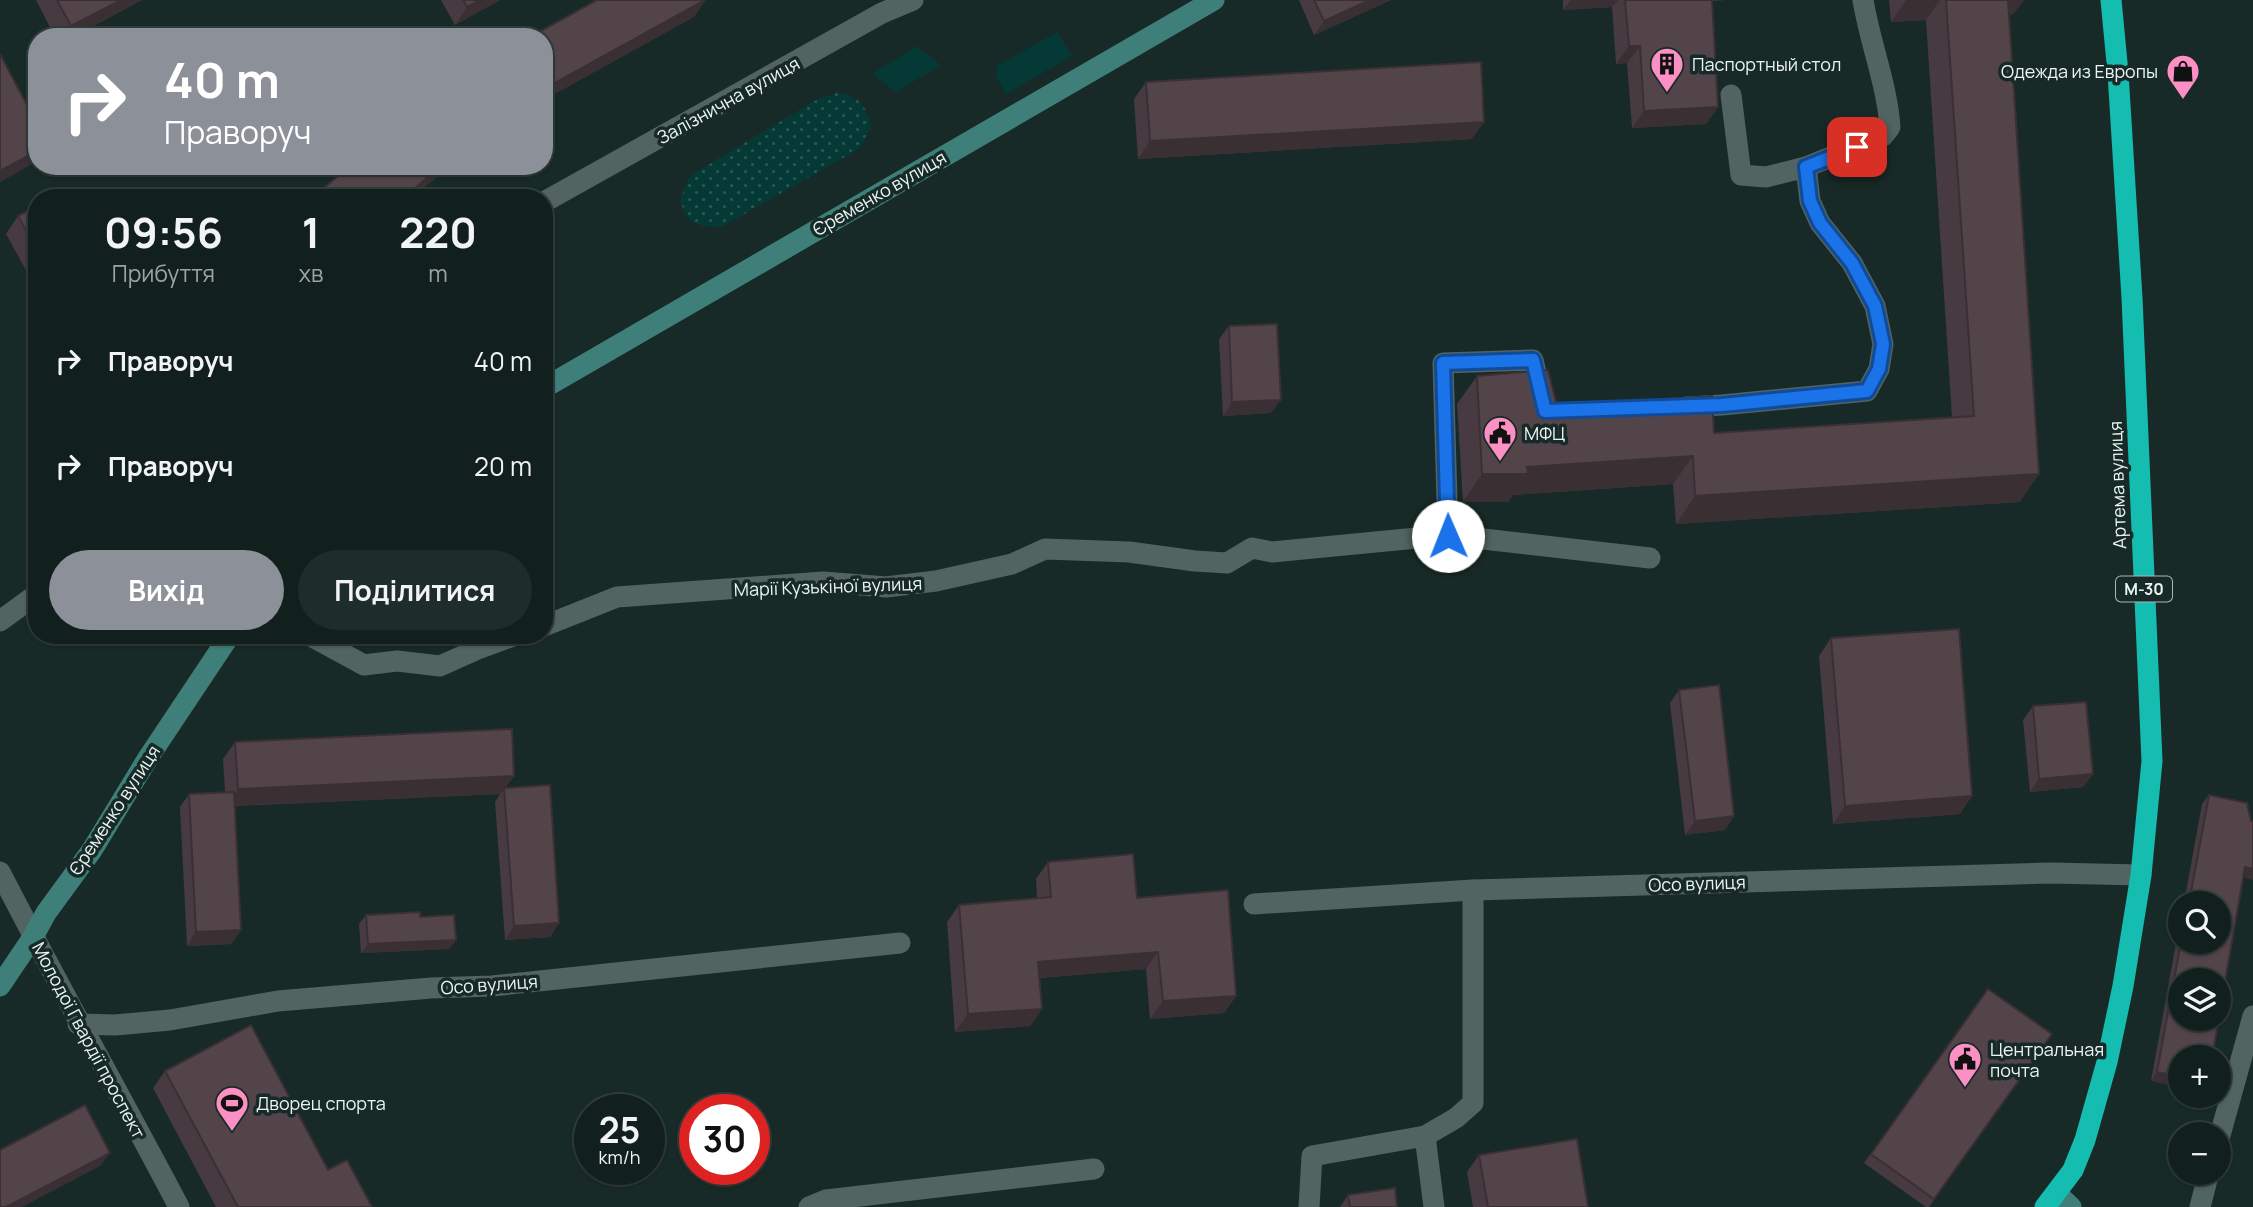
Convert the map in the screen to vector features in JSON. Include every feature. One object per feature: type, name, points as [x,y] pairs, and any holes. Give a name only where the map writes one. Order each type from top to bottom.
[{"type":"highway","name":"Артема вулиця","points":[[2058,1203],[2085,1140],[2107,1062],[2123,986],[2141,874],[2152,761],[2132,298],[2111,0]]},
{"type":"street","name":"Залізнична вулиця","points":[[553,197],[882,13],[913,0]]},
{"type":"street","name":"Єременко вулиця","points":[[553,383],[1214,0]]},
{"type":"street","points":[[1731,95],[1741,175],[1766,177],[1806,167],[1883,136],[1890,127],[1888,102],[1863,0]]},
{"type":"street","points":[[1668,407],[1722,405],[1867,391],[1879,369],[1883,344],[1875,306],[1852,263],[1820,223],[1810,201],[1806,167]]},
{"type":"street","points":[[1448,536],[1443,363],[1533,360],[1545,411],[1559,411]]},
{"type":"street","name":"Марії Кузькіної вулиця","points":[[553,622],[617,597],[823,582],[886,587],[936,582],[1012,564],[1045,549],[1129,552],[1227,563],[1252,548],[1272,552],[1448,536],[1650,558]]},
{"type":"street","points":[[0,621],[28,601]]},
{"type":"street","name":"Єременко вулиця","points":[[0,986],[46,913],[92,850],[148,758],[224,644]]},
{"type":"street","points":[[326,644],[365,665],[397,661],[440,666],[491,644]]},
{"type":"street","name":"Молодої Гвардії проспект","points":[[0,872],[78,1024],[105,1067],[179,1207]]},
{"type":"street","name":"Осо вулиця","points":[[1254,904],[1473,890],[2051,873],[2141,874]]},
{"type":"street","points":[[1309,1207],[1312,1156],[1425,1136],[1456,1118],[1473,1103],[1473,890]]},
{"type":"street","name":"Осо вулиця","points":[[78,1024],[115,1025],[156,1021],[278,1001],[431,988],[492,986],[900,943]]},
{"type":"street","points":[[2226,1122],[2246,1072],[2253,1016]]},
{"type":"street","points":[[1425,1136],[1434,1207]]},
{"type":"street","points":[[809,1207],[826,1200],[1094,1169]]},
{"type":"street","points":[[2200,1207],[2206,1185]]},
{"type":"shaded area","points":[[1057,32],[1072,56],[1006,94],[996,77],[997,66]]},
{"type":"shaded area","points":[[916,46],[941,65],[896,92],[872,74]]},
{"type":"shaded area","points":[[836,93],[856,99],[867,113],[871,127],[859,149],[723,226],[706,227],[691,221],[680,201],[688,180],[696,172],[818,99]]},
{"type":"building","points":[[57,0],[121,0],[71,26]]},
{"type":"building","points":[[463,0],[480,0],[467,7]]},
{"type":"building","points":[[597,0],[705,0],[553,84],[553,28],[546,28]]},
{"type":"building","points":[[1314,0],[1370,0],[1324,21]]},
{"type":"building","name":"Паспортный стол","points":[[1625,0],[1712,0],[1718,107],[1644,111],[1640,46],[1629,46]]},
{"type":"building","points":[[1946,0],[2008,0],[2039,474],[1695,496],[1693,456],[1527,467],[1528,474],[1482,474],[1477,376],[1548,370],[1557,406],[1712,396],[1714,433],[1974,416]]},
{"type":"building","points":[[0,54],[28,107],[28,156],[0,171]]},
{"type":"building","points":[[1481,62],[1484,122],[1150,141],[1146,82]]},
{"type":"building","points":[[339,175],[430,175],[414,189],[323,189]]},
{"type":"building","points":[[28,211],[28,234],[18,216]]},
{"type":"building","points":[[1277,324],[1281,400],[1232,402],[1229,326]]},
{"type":"building","points":[[1959,629],[1972,796],[1845,806],[1831,638]]},
{"type":"building","points":[[1719,685],[1734,816],[1695,821],[1679,690]]},
{"type":"building","points":[[2086,702],[2093,774],[2039,779],[2033,706]]},
{"type":"building","points":[[512,729],[514,776],[238,789],[235,742]]},
{"type":"building","points":[[550,785],[559,923],[514,926],[504,788]]},
{"type":"building","points":[[234,792],[241,930],[196,932],[189,794]]},
{"type":"building","points":[[2209,795],[2247,803],[2253,821],[2253,869],[2245,867],[2231,947],[2231,891],[2191,891]]},
{"type":"building","points":[[1133,854],[1137,898],[1228,890],[1236,996],[1163,1001],[1158,952],[1038,962],[1042,1009],[968,1014],[959,905],[1051,897],[1048,862]]},
{"type":"building","points":[[420,912],[420,917],[454,915],[456,940],[368,944],[366,915]]},
{"type":"building","points":[[2179,954],[2230,954],[2227,968],[2176,968]]},
{"type":"building","name":"Центральная почта","points":[[1988,989],[2052,1034],[1934,1199],[1871,1154]]},
{"type":"building","points":[[2168,1012],[2168,1031],[2217,1031],[2214,1045],[2168,1045],[2168,1074],[2157,1072]]},
{"type":"building","name":"Дворец спорта","points":[[251,1025],[328,1170],[347,1160],[372,1207],[238,1207],[165,1071]]},
{"type":"building","points":[[85,1105],[110,1153],[6,1207],[0,1207],[0,1150]]},
{"type":"building","points":[[1577,1139],[1588,1207],[1488,1207],[1479,1155]]},
{"type":"building","points":[[1395,1188],[1397,1207],[1350,1207],[1348,1195]]},
{"type":"place","name":"Паспортный стол","points":[[1667,94]]},
{"type":"place","name":"Одежда из Европы","points":[[2183,101]]},
{"type":"place","name":"МФЦ","points":[[1500,463]]},
{"type":"place","name":"Центральная почта","points":[[1965,1089]]},
{"type":"place","name":"Дворец спорта","points":[[232,1133]]},
{"type":"route","points":[[1448,536],[1443,363],[1533,360],[1545,411],[1722,405],[1867,391],[1879,369],[1883,344],[1875,306],[1852,263],[1820,223],[1810,201],[1806,167],[1857,147]]}]
